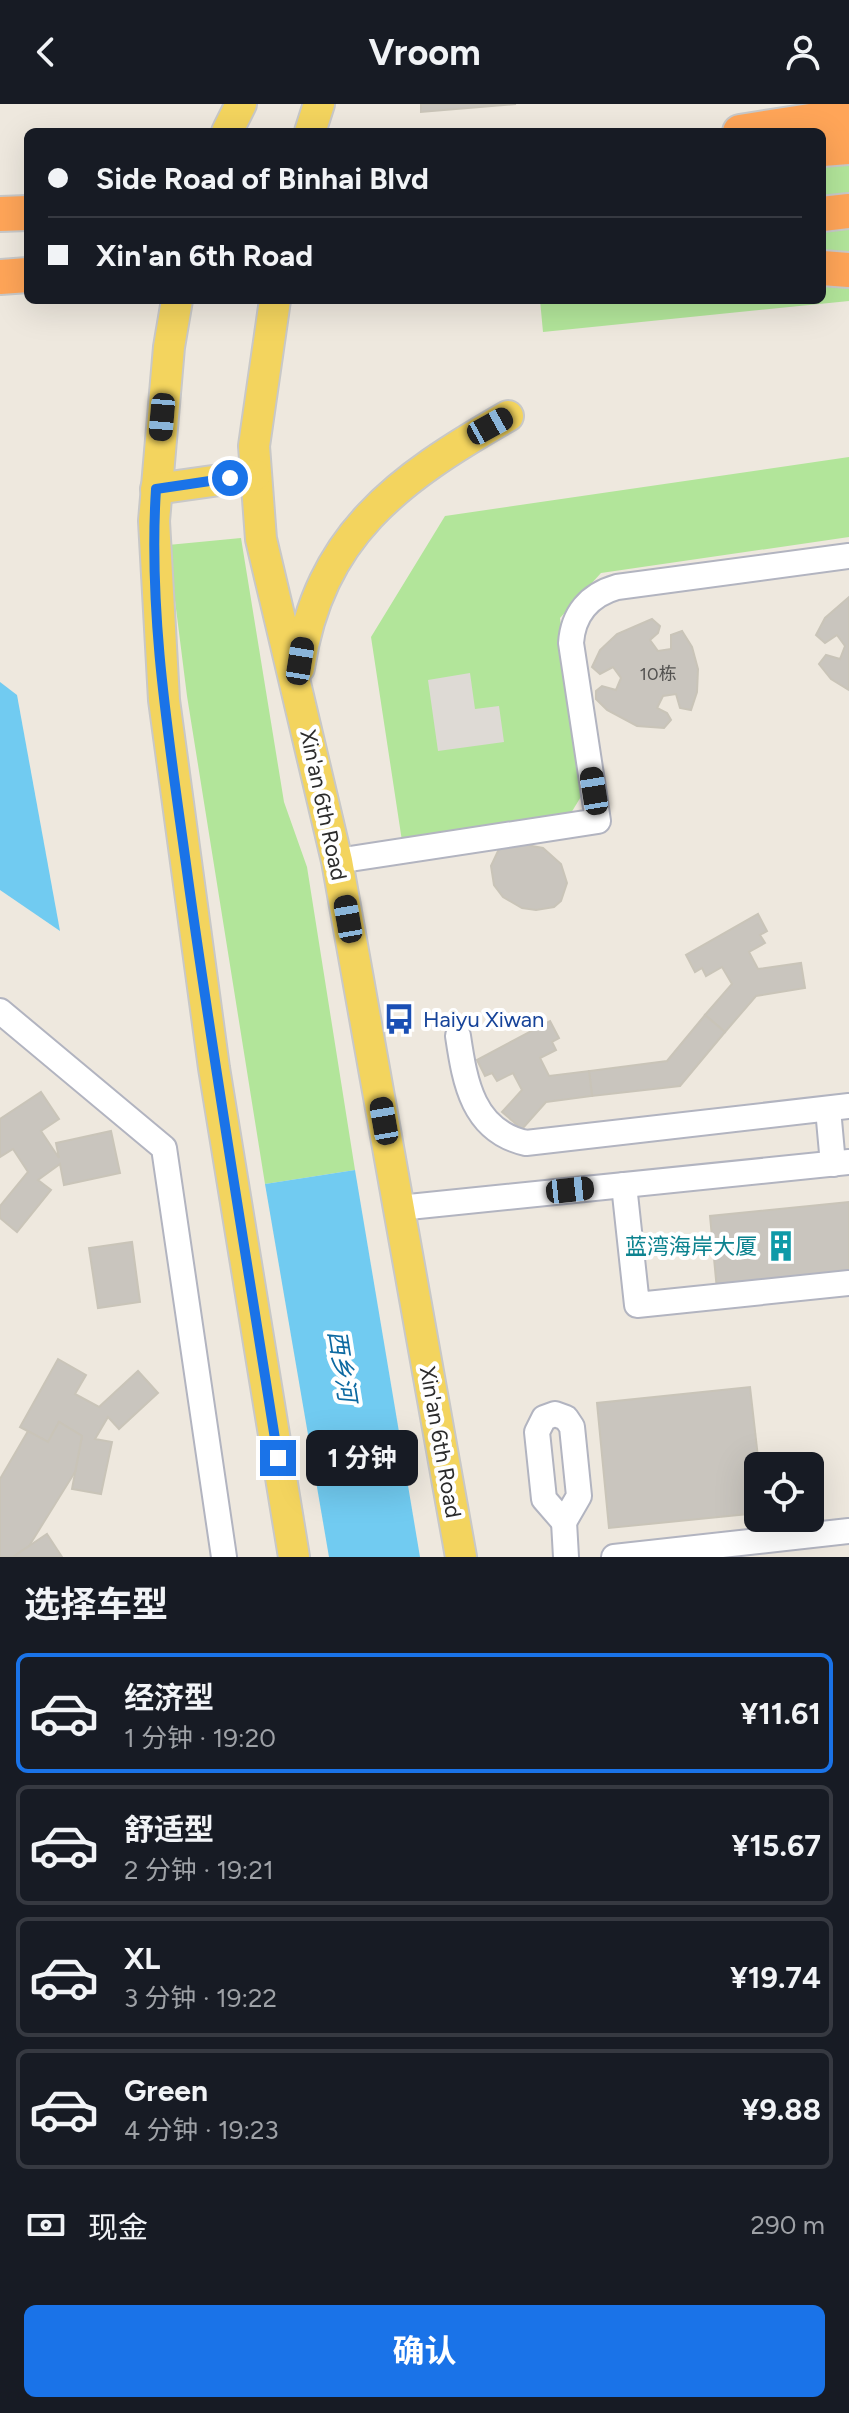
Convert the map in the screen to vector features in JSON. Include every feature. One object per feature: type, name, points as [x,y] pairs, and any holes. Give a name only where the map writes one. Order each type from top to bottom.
[{"type":"highway","points":[[766,128],[849,115]]},
{"type":"highway","points":[[826,149],[849,147]]},
{"type":"highway","points":[[826,214],[849,211]]},
{"type":"highway","points":[[0,214],[24,213]]},
{"type":"highway","points":[[826,268],[849,270]]},
{"type":"highway","points":[[0,277],[24,275]]},
{"type":"main road","points":[[229,128],[241,104]]},
{"type":"main road","points":[[311,128],[319,104]]},
{"type":"main road","points":[[176,304],[169,347],[156,489],[155,595],[164,700],[214,1068],[294,1557]]},
{"type":"main road","name":"Xin'an 6th Road","points":[[274,304],[259,402],[255,475],[261,539],[337,861],[461,1557]]},
{"type":"main road","points":[[297,682],[311,611],[337,554],[398,490],[472,437],[508,416]]},
{"type":"main road","points":[[156,489],[255,475]]},
{"type":"street","points":[[337,861],[598,821],[571,643],[572,627],[588,602],[601,592],[617,587],[849,556]]},
{"type":"street","points":[[0,1011],[164,1148],[224,1557]]},
{"type":"street","points":[[399,1208],[841,1163],[838,1108],[526,1143],[509,1139],[481,1116],[464,1076],[458,1036]]},
{"type":"street","points":[[624,1185],[637,1305],[849,1283]]},
{"type":"street","points":[[564,1522],[566,1557]]},
{"type":"street","points":[[614,1557],[849,1531]]},
{"type":"green space","points":[[849,140],[849,301],[826,303],[826,142]]},
{"type":"green space","points":[[540,304],[819,304],[543,332]]},
{"type":"green space","points":[[849,457],[849,537],[601,573],[560,618],[582,795],[571,813],[402,841],[371,637],[445,516]]},
{"type":"green space","points":[[241,538],[284,802],[307,867],[355,1170],[265,1184],[187,696],[168,545]]},
{"type":"shaded area","points":[[470,673],[475,709],[499,706],[504,742],[438,751],[428,680]]},
{"type":"water","points":[[0,682],[17,695],[60,931],[0,890]]},
{"type":"water","name":"西乡河","points":[[355,1170],[420,1557],[329,1557],[265,1184]]},
{"type":"building","points":[[421,104],[516,104],[421,112]]},
{"type":"building","points":[[849,597],[849,690],[831,679],[819,664],[826,655],[840,659],[845,646],[837,635],[825,643],[816,635],[825,618]]},
{"type":"building","points":[[652,619],[660,626],[658,633],[650,640],[658,651],[671,649],[671,635],[682,631],[692,647],[698,669],[697,692],[691,710],[680,708],[676,694],[663,696],[657,708],[667,713],[671,720],[664,728],[637,726],[607,710],[596,699],[596,691],[602,686],[616,690],[621,678],[613,667],[600,674],[592,667],[600,650],[617,634]]},
{"type":"building","points":[[510,842],[543,848],[561,864],[567,883],[561,901],[554,907],[536,910],[522,908],[503,897],[494,885],[491,866],[499,849]]},
{"type":"building","points":[[758,914],[767,931],[760,935],[765,943],[749,952],[758,969],[801,963],[805,988],[756,996],[725,1032],[705,1015],[732,984],[722,967],[706,976],[702,968],[695,972],[686,955]]},
{"type":"building","points":[[705,1015],[725,1032],[680,1086],[592,1096],[589,1071],[667,1061]]},
{"type":"building","points":[[550,1021],[559,1038],[552,1042],[556,1050],[540,1058],[549,1076],[589,1071],[592,1096],[546,1102],[522,1129],[502,1112],[522,1090],[513,1073],[497,1081],[492,1073],[485,1076],[477,1060]]},
{"type":"building","points":[[41,1092],[59,1119],[41,1131],[59,1158],[56,1143],[111,1131],[120,1173],[64,1185],[60,1164],[38,1180],[51,1190],[17,1232],[0,1218],[0,1206],[28,1172],[13,1149],[0,1157],[0,1119]]},
{"type":"building","name":"蓝湾海岸大厦","points":[[849,1202],[849,1276],[717,1290],[710,1216]]},
{"type":"building","points":[[132,1242],[140,1302],[98,1308],[89,1248]]},
{"type":"building","points":[[58,1359],[86,1375],[75,1394],[99,1407],[138,1371],[158,1393],[119,1429],[108,1417],[95,1439],[112,1442],[101,1494],[72,1489],[82,1436],[59,1422],[48,1442],[20,1427]]},
{"type":"building","points":[[750,1387],[757,1452],[744,1452],[744,1514],[609,1528],[597,1403]]},
{"type":"building","points":[[59,1422],[82,1436],[75,1472],[29,1546],[13,1557],[0,1557],[0,1479],[28,1431],[48,1442]]},
{"type":"building","points":[[47,1534],[62,1557],[13,1557],[29,1546]]},
{"type":"place","name":"Haiyu Xiwan","points":[[399,1019]]},
{"type":"place","name":"蓝湾海岸大厦","points":[[781,1246]]},
{"type":"route","points":[[230,478],[156,489],[155,595],[164,700],[214,1068],[278,1458]]}]
